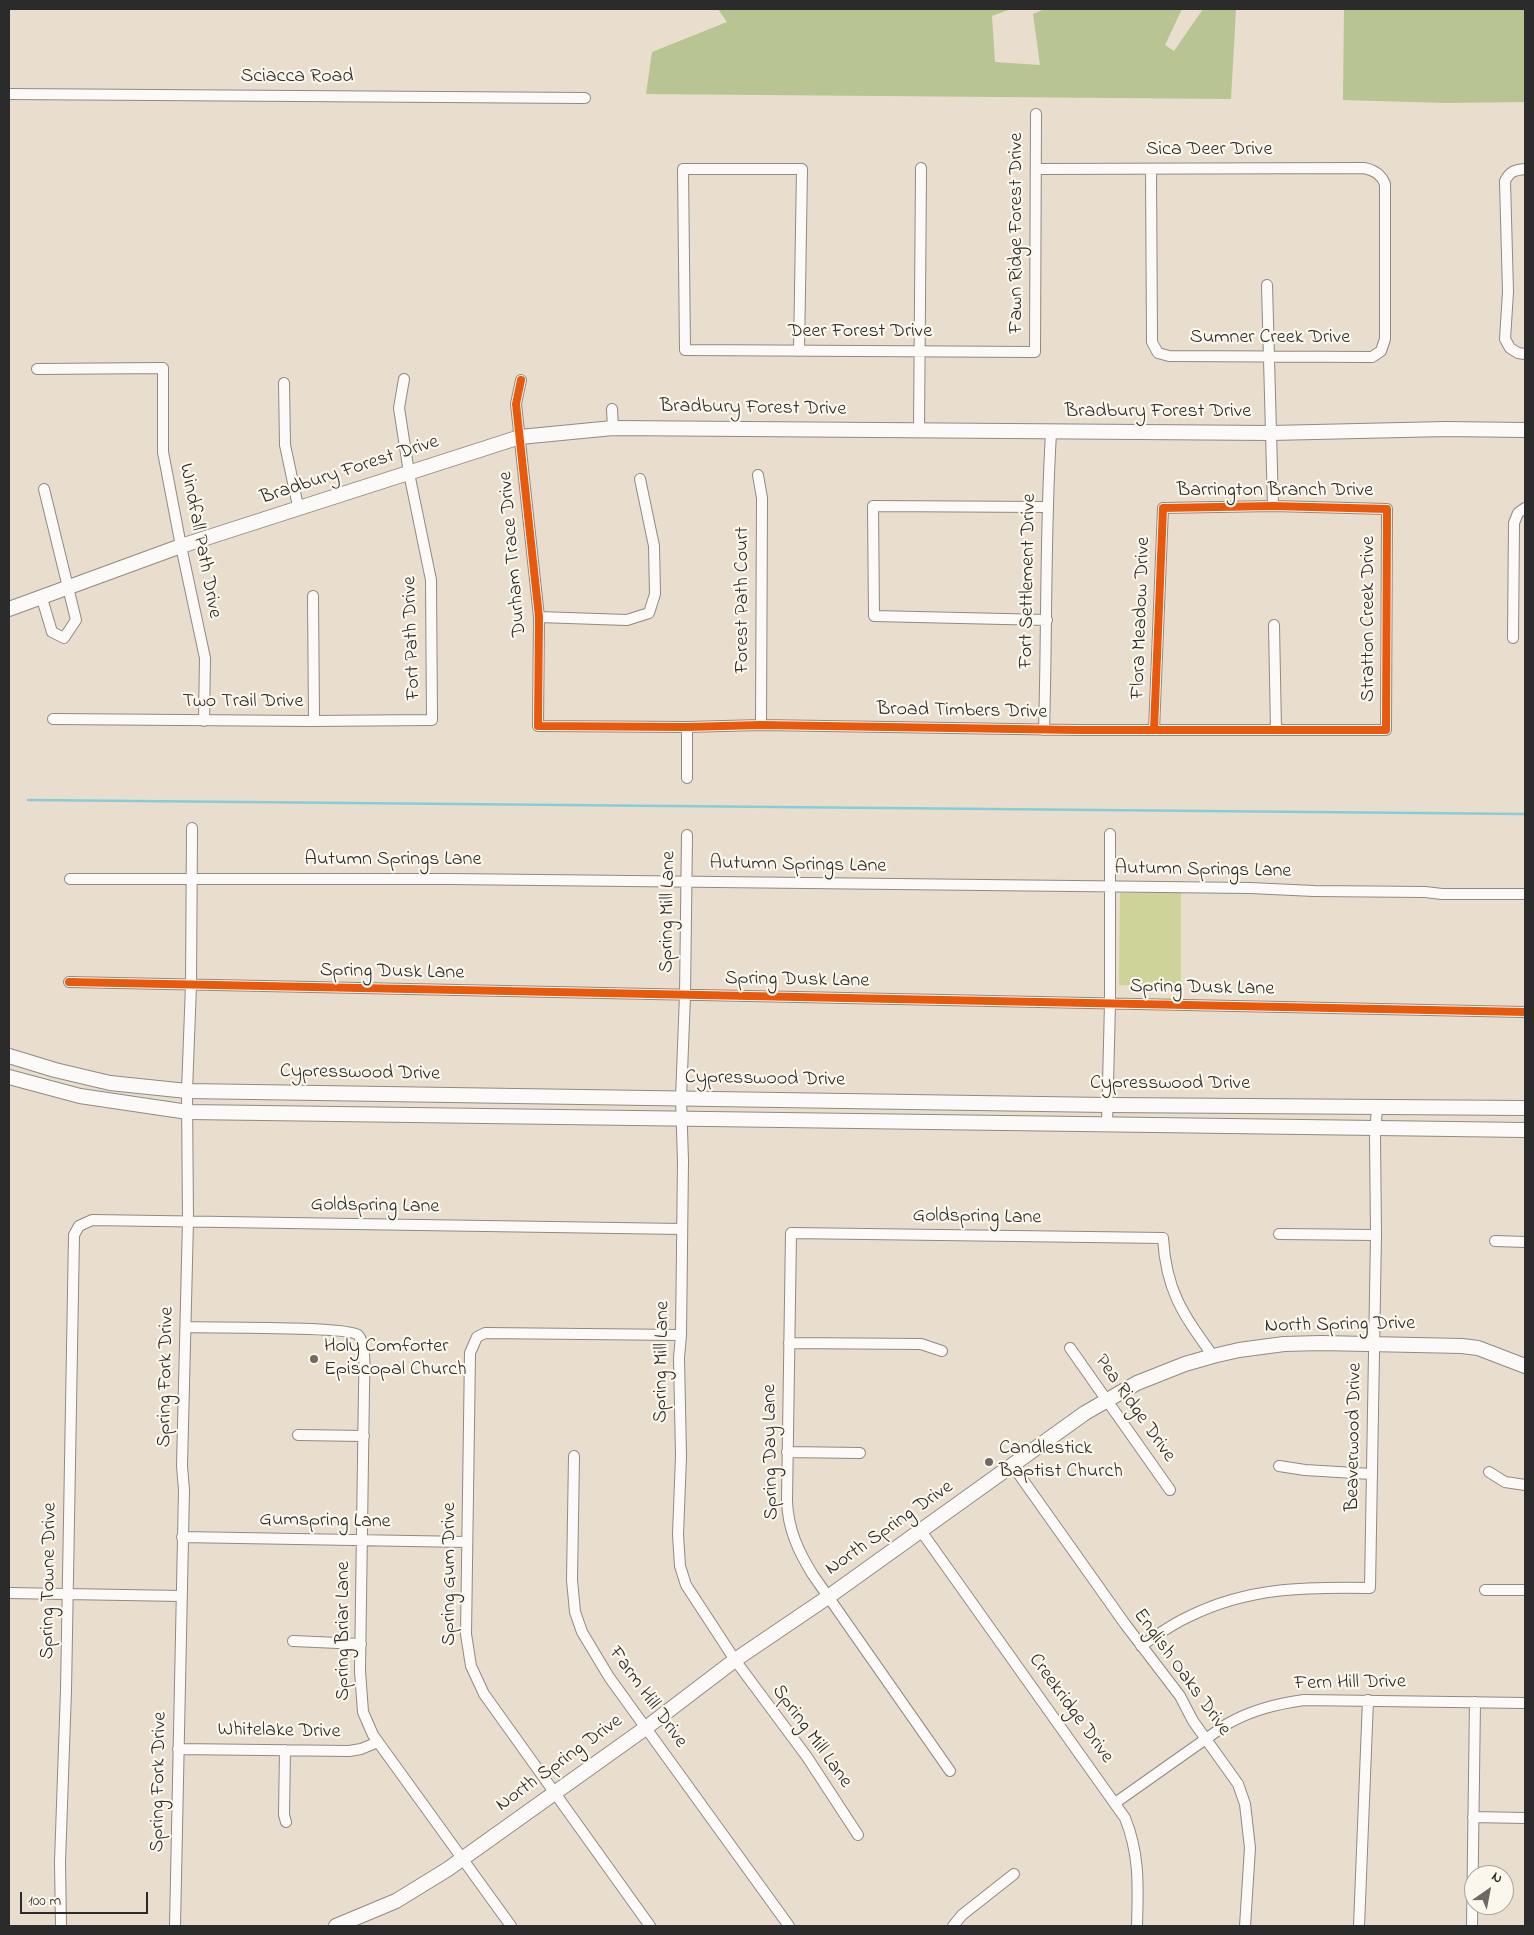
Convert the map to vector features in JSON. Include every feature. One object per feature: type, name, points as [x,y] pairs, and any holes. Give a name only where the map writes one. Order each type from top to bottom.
[{"type":"main road","name":"Bradbury Forest Drive","points":[[9,608],[181,546],[520,437],[613,428],[1051,433],[1525,430]]},
{"type":"main road","name":"Cypresswood Drive","points":[[9,1056],[55,1070],[110,1083],[187,1091],[1107,1105],[1525,1108]]},
{"type":"main road","name":"Cypresswood Drive","points":[[9,1077],[80,1096],[188,1112],[1525,1130]]},
{"type":"main road","points":[[427,1115],[428,1095]]},
{"type":"main road","points":[[894,1102],[895,1122]]},
{"type":"main road","name":"North Spring Drive","points":[[336,1926],[396,1901],[463,1858],[647,1727],[735,1660],[828,1597],[1085,1413],[1160,1373],[1213,1356],[1239,1350],[1284,1344],[1462,1346],[1478,1348],[1525,1366]]},
{"type":"street","name":"Sciacca Road","points":[[9,94],[585,98]]},
{"type":"street","name":"Fawn Ridge Forest Drive","points":[[1035,352],[1036,114]]},
{"type":"street","points":[[919,431],[921,168]]},
{"type":"street","name":"Sica Deer Drive","points":[[1036,169],[1364,168],[1372,170],[1379,174],[1385,184],[1385,339],[1381,351]]},
{"type":"street","name":"Deer Forest Drive","points":[[799,351],[802,169],[683,169],[685,350],[799,351],[1035,352]]},
{"type":"street","name":"Sumner Creek Drive","points":[[1151,169],[1152,342],[1158,352],[1169,356],[1372,357],[1381,351]]},
{"type":"street","points":[[1525,169],[1514,170],[1505,181],[1508,292],[1505,339],[1510,348],[1518,353],[1525,354]]},
{"type":"street","points":[[1267,285],[1273,506]]},
{"type":"street","name":"Windfall Path Drive","points":[[37,369],[163,368],[163,452],[205,658],[204,721]]},
{"type":"street","name":"Fort Path Drive","points":[[404,379],[398,408],[431,580],[432,720]]},
{"type":"street","name":"Durham Trace Drive","points":[[521,380],[516,404],[540,617],[538,726]]},
{"type":"street","points":[[284,383],[285,445],[298,506],[303,508]]},
{"type":"street","points":[[612,409],[613,428]]},
{"type":"street","name":"Fort Settlement Drive","points":[[1044,730],[1047,620],[1046,507],[1051,433]]},
{"type":"street","name":"Forest Path Court","points":[[758,475],[762,498],[761,725]]},
{"type":"street","points":[[540,617],[627,620],[649,613],[654,594],[654,546],[640,479]]},
{"type":"street","points":[[44,489],[76,620],[64,638],[52,632],[43,602],[44,595]]},
{"type":"street","points":[[1046,507],[872,506],[874,616],[1047,620]]},
{"type":"street","name":"Barrington Branch Drive","points":[[1162,508],[1273,506],[1387,509]]},
{"type":"street","name":"Flora Meadow Drive","points":[[1154,730],[1162,508]]},
{"type":"street","name":"Stratton Creek Drive","points":[[1386,730],[1387,509]]},
{"type":"street","points":[[1513,638],[1514,523],[1522,511]]},
{"type":"street","points":[[310,721],[314,719],[314,596]]},
{"type":"street","points":[[1274,625],[1276,730]]},
{"type":"street","name":"Two Trail Drive","points":[[53,719],[204,721],[432,720]]},
{"type":"street","name":"Broad Timbers Drive","points":[[538,726],[687,727],[761,725],[1044,730],[1386,730]]},
{"type":"street","points":[[687,727],[688,778]]},
{"type":"street","name":"Spring Fork Drive","points":[[175,1926],[188,1221],[187,1091],[191,985],[192,828]]},
{"type":"street","points":[[1108,1124],[1110,834]]},
{"type":"street","name":"Spring Mill Lane","points":[[688,835],[686,995],[681,1119],[683,1161],[681,1335],[679,1358],[681,1456],[678,1535],[680,1566],[686,1585],[735,1660],[807,1757],[858,1835]]},
{"type":"street","name":"Autumn Springs Lane","points":[[70,879],[193,878],[1109,886],[1442,894],[1525,894]]},
{"type":"street","name":"Spring Dusk Lane","points":[[68,982],[1525,1012]]},
{"type":"street","name":"Beaverwood Drive","points":[[1141,1646],[1190,1615],[1243,1596],[1290,1588],[1370,1588],[1377,1107]]},
{"type":"street","name":"Goldspring Lane","points":[[74,1235],[79,1226],[92,1220],[682,1229]]},
{"type":"street","name":"Goldspring Lane","points":[[791,1233],[1163,1238],[1167,1271],[1175,1298],[1184,1316],[1213,1356]]},
{"type":"street","name":"Spring Day Lane","points":[[791,1233],[787,1500],[792,1535],[798,1552],[828,1597],[950,1771]]},
{"type":"street","points":[[1279,1234],[1376,1235]]},
{"type":"street","name":"Spring Towne Drive","points":[[62,1926],[60,1862],[74,1235]]},
{"type":"street","points":[[1495,1241],[1525,1242]]},
{"type":"street","name":"Spring Briar Lane","points":[[186,1328],[345,1331],[353,1332],[359,1336],[363,1345],[364,1436],[361,1644],[363,1712],[373,1735],[511,1926]]},
{"type":"street","name":"Spring Gum Drive","points":[[650,1926],[484,1694],[471,1666],[466,1634],[470,1353],[477,1337],[485,1333],[496,1332],[681,1335]]},
{"type":"street","points":[[789,1343],[921,1344],[942,1351]]},
{"type":"street","name":"Pea Ridge Drive","points":[[1070,1348],[1170,1490]]},
{"type":"street","points":[[298,1435],[364,1436]]},
{"type":"street","points":[[788,1452],[860,1453]]},
{"type":"street","name":"Farm Hill Drive","points":[[574,1456],[572,1580],[575,1612],[582,1632],[592,1650],[789,1926]]},
{"type":"street","name":"English Oaks Drive","points":[[1012,1466],[1141,1646],[1180,1696],[1194,1721],[1238,1784],[1245,1804],[1250,1848],[1245,1926]]},
{"type":"street","points":[[1278,1466],[1305,1470],[1371,1474]]},
{"type":"street","points":[[1489,1472],[1505,1482],[1525,1485]]},
{"type":"street","name":"Creekridge Drive","points":[[921,1531],[1124,1818],[1133,1837],[1137,1859],[1137,1926]]},
{"type":"street","name":"Gumspring Lane","points":[[182,1537],[467,1542]]},
{"type":"street","points":[[1484,1590],[1525,1590]]},
{"type":"street","points":[[9,1593],[181,1596]]},
{"type":"street","points":[[293,1642],[361,1644]]},
{"type":"street","name":"Fern Hill Drive","points":[[1115,1803],[1241,1716],[1276,1704],[1304,1700],[1525,1703]]},
{"type":"street","points":[[1359,1926],[1368,1700]]},
{"type":"street","points":[[1472,1926],[1475,1702]]},
{"type":"street","name":"Whitelake Drive","points":[[178,1748],[349,1751],[361,1749],[378,1742]]},
{"type":"street","points":[[285,1750],[284,1814],[286,1822]]},
{"type":"street","points":[[1473,1816],[1525,1818]]},
{"type":"street","points":[[953,1926],[962,1915],[1014,1874]]},
{"type":"green space","points":[[718,9],[1011,9],[992,16],[995,62],[1040,65],[1033,14],[1045,9],[1182,9],[1165,45],[1174,51],[1203,9],[1236,9],[1231,99],[646,94],[652,52],[727,22]]},
{"type":"green space","points":[[1344,9],[1525,9],[1525,102],[1444,103],[1343,100]]},
{"type":"green space","points":[[1120,893],[1181,893],[1181,986],[1119,985]]},
{"type":"waterway","points":[[28,800],[1525,814]]},
{"type":"cycle path","points":[[521,380],[516,404],[539,617],[538,726],[687,727],[761,725],[1078,730],[1386,730],[1387,509],[1273,506],[1163,508],[1154,730]]},
{"type":"cycle path","points":[[69,982],[1525,1012]]},
{"type":"place","name":"Holy Comforter Episcopal Church","points":[[314,1359]]},
{"type":"place","name":"Candlestick Baptist Church","points":[[989,1462]]}]
